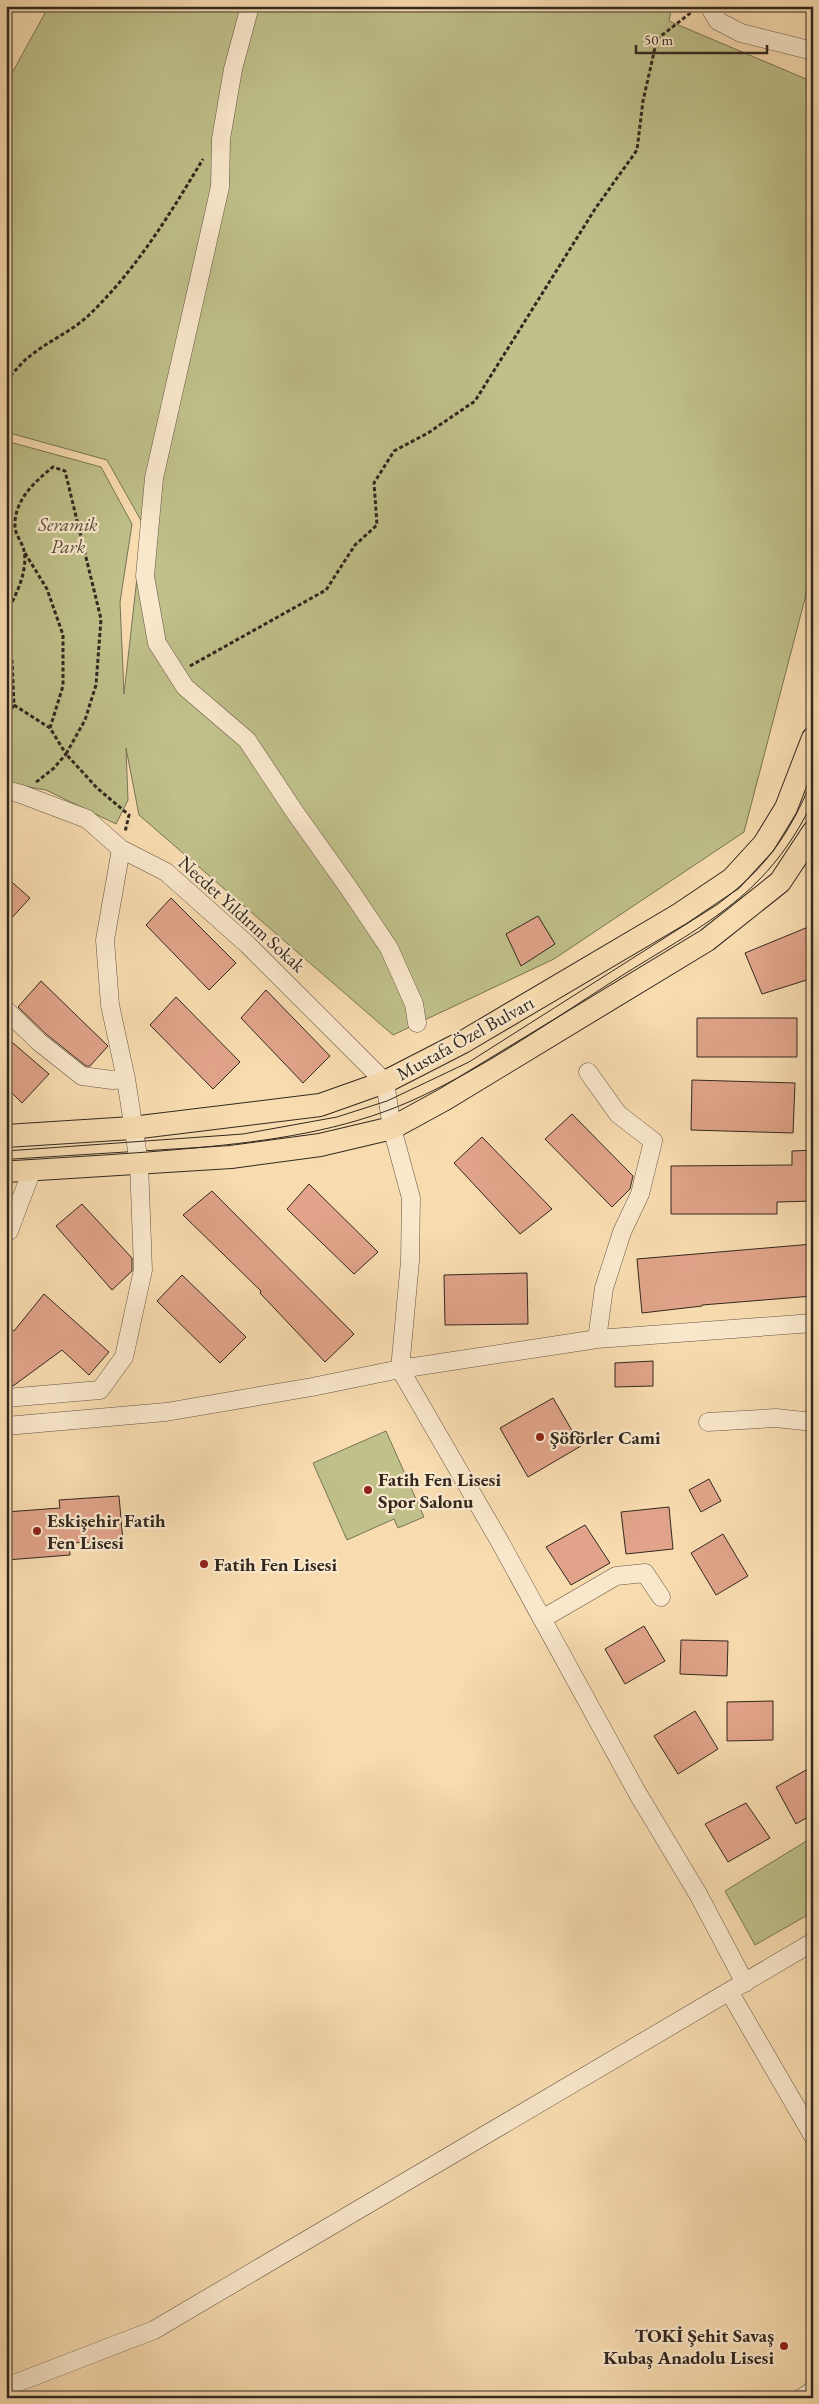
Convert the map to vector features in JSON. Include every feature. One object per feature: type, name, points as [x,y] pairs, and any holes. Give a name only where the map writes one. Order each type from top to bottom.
[{"type":"main road","name":"Mustafa Özel Bulvarı","points":[[6,1136],[132,1128],[320,1105],[385,1082],[464,1042],[680,914],[732,879],[764,844],[786,808],[813,738]]},
{"type":"main road","name":"Mustafa Özel Bulvarı","points":[[6,1171],[231,1157],[320,1145],[392,1128],[445,1099],[707,940],[780,882],[813,832]]},
{"type":"street","points":[[250,6],[233,69],[221,139],[220,187],[154,478],[146,576],[157,644],[185,687],[247,740],[389,948],[414,1004],[417,1024]]},
{"type":"street","points":[[709,6],[718,21],[741,33],[813,50]]},
{"type":"street","name":"Necdet Yıldırım Sokak","points":[[13,792],[87,818],[121,849],[166,872],[255,951],[385,1082]]},
{"type":"street","points":[[6,1398],[100,1390],[124,1357],[143,1270],[139,1163],[132,1128],[126,1079],[110,1006],[105,940],[121,849]]},
{"type":"street","points":[[6,1010],[39,1042],[82,1076],[112,1080],[126,1079]]},
{"type":"street","points":[[588,1072],[618,1114],[653,1141],[640,1194],[622,1232],[604,1288],[597,1339]]},
{"type":"street","points":[[385,1082],[392,1128],[411,1198],[410,1260],[400,1369],[542,1619],[638,1794],[698,1894],[745,1984]]},
{"type":"street","points":[[9,1231],[32,1170]]},
{"type":"street","points":[[6,1426],[166,1412],[312,1387],[400,1369],[597,1339],[813,1323]]},
{"type":"street","points":[[708,1422],[776,1418],[813,1422]]},
{"type":"street","points":[[542,1619],[616,1576],[645,1572],[661,1597]]},
{"type":"street","points":[[6,2387],[154,2330],[745,1984],[813,1942]]},
{"type":"street","points":[[730,1992],[811,2128]]},
{"type":"street","points":[[802,2398],[813,2390]]},
{"type":"path","points":[[176,674],[326,590],[355,545],[377,525],[374,483],[394,450],[428,433],[475,401],[595,210],[637,150],[643,100],[658,39],[699,6]]},
{"type":"path","points":[[6,381],[30,355],[70,330],[89,315],[106,297],[157,234],[211,144],[221,139]]},
{"type":"path","points":[[13,792],[54,768],[66,754],[85,720],[96,685],[101,619],[65,471],[53,467],[38,479],[18,505],[15,527],[25,552],[47,589],[63,635],[63,686],[50,728]]},
{"type":"path","points":[[6,612],[20,588],[25,552]]},
{"type":"path","points":[[6,648],[12,661],[14,705],[6,718]]},
{"type":"path","points":[[14,705],[50,728],[66,754],[97,788],[129,815],[121,849]]},
{"type":"green space","name":"Seramik Park","points":[[43,6],[672,6],[669,21],[813,82],[813,568],[744,832],[554,959],[393,1035],[139,815],[126,748],[128,800],[116,824],[46,790],[6,783],[6,441],[101,467],[132,524],[120,602],[124,694],[143,524],[107,460],[6,432],[6,84],[45,13]]},
{"type":"green space","name":"Fatih Fen Lisesi Spor Salonu","points":[[386,1431],[424,1517],[398,1528],[394,1519],[347,1540],[313,1463]]},
{"type":"green space","points":[[813,1837],[813,1912],[755,1945],[725,1891]]},
{"type":"building","points":[[6,877],[30,898],[6,924]]},
{"type":"building","points":[[171,898],[236,963],[209,990],[146,925]]},
{"type":"building","points":[[538,916],[555,944],[521,966],[506,934]]},
{"type":"building","points":[[813,925],[813,978],[762,994],[745,953]]},
{"type":"building","points":[[41,981],[108,1046],[90,1066],[86,1066],[46,1034],[18,1007]]},
{"type":"building","points":[[266,990],[330,1056],[303,1083],[241,1018]]},
{"type":"building","points":[[176,997],[240,1062],[213,1089],[150,1025]]},
{"type":"building","points":[[697,1018],[797,1018],[797,1057],[697,1057]]},
{"type":"building","points":[[6,1037],[49,1074],[22,1103],[6,1087]]},
{"type":"building","points":[[692,1080],[795,1083],[793,1133],[691,1130]]},
{"type":"building","points":[[572,1114],[633,1176],[630,1189],[612,1207],[545,1139]]},
{"type":"building","points":[[482,1137],[552,1209],[520,1234],[454,1163]]},
{"type":"building","points":[[813,1150],[813,1201],[777,1202],[777,1214],[671,1214],[671,1166],[792,1165],[792,1151]]},
{"type":"building","points":[[309,1184],[378,1252],[354,1274],[287,1209]]},
{"type":"building","points":[[212,1191],[354,1334],[325,1362],[260,1293],[261,1291],[183,1215]]},
{"type":"building","points":[[82,1204],[132,1258],[132,1271],[112,1290],[56,1226]]},
{"type":"building","points":[[813,1244],[813,1296],[702,1305],[642,1313],[637,1259]]},
{"type":"building","points":[[527,1273],[528,1324],[445,1325],[444,1275]]},
{"type":"building","points":[[182,1275],[246,1337],[220,1363],[157,1301]]},
{"type":"building","points":[[44,1294],[109,1352],[89,1375],[62,1350],[13,1386],[6,1377],[6,1324],[14,1331]]},
{"type":"building","points":[[653,1361],[653,1386],[615,1387],[615,1363]]},
{"type":"building","name":"Şöförler Cami","points":[[553,1398],[581,1446],[528,1477],[500,1428]]},
{"type":"building","points":[[709,1479],[721,1501],[701,1512],[689,1490]]},
{"type":"building","points":[[119,1496],[123,1541],[69,1543],[70,1555],[6,1560],[6,1512],[60,1508],[59,1500]]},
{"type":"building","points":[[669,1507],[673,1549],[626,1554],[621,1512]]},
{"type":"building","points":[[585,1525],[610,1563],[571,1585],[546,1547]]},
{"type":"building","points":[[723,1534],[748,1576],[716,1595],[691,1553]]},
{"type":"building","points":[[644,1626],[665,1661],[625,1684],[605,1649]]},
{"type":"building","points":[[681,1640],[728,1641],[727,1676],[680,1674]]},
{"type":"building","points":[[773,1701],[773,1740],[727,1741],[727,1702]]},
{"type":"building","points":[[695,1711],[718,1749],[678,1774],[654,1736]]},
{"type":"building","points":[[813,1766],[813,1814],[796,1824],[776,1787]]},
{"type":"building","points":[[746,1803],[770,1838],[728,1862],[705,1824]]},
{"type":"tram line","points":[[6,1151],[243,1134],[337,1117],[387,1101],[469,1062],[718,904],[750,877],[775,848],[795,817],[813,778]]},
{"type":"tram line","points":[[6,1161],[171,1150],[278,1138],[359,1120],[411,1101],[467,1073],[521,1041],[710,921],[756,883],[777,860],[796,833],[813,801]]},
{"type":"place","name":"Şöförler Cami","points":[[540,1437]]},
{"type":"place","name":"Fatih Fen Lisesi Spor Salonu","points":[[368,1490]]},
{"type":"place","name":"Eskişehir Fatih Fen Lisesi","points":[[37,1531]]},
{"type":"place","name":"Fatih Fen Lisesi","points":[[204,1564]]},
{"type":"place","name":"TOKİ Şehit Savaş Kubaş Anadolu Lisesi","points":[[784,2346]]}]
